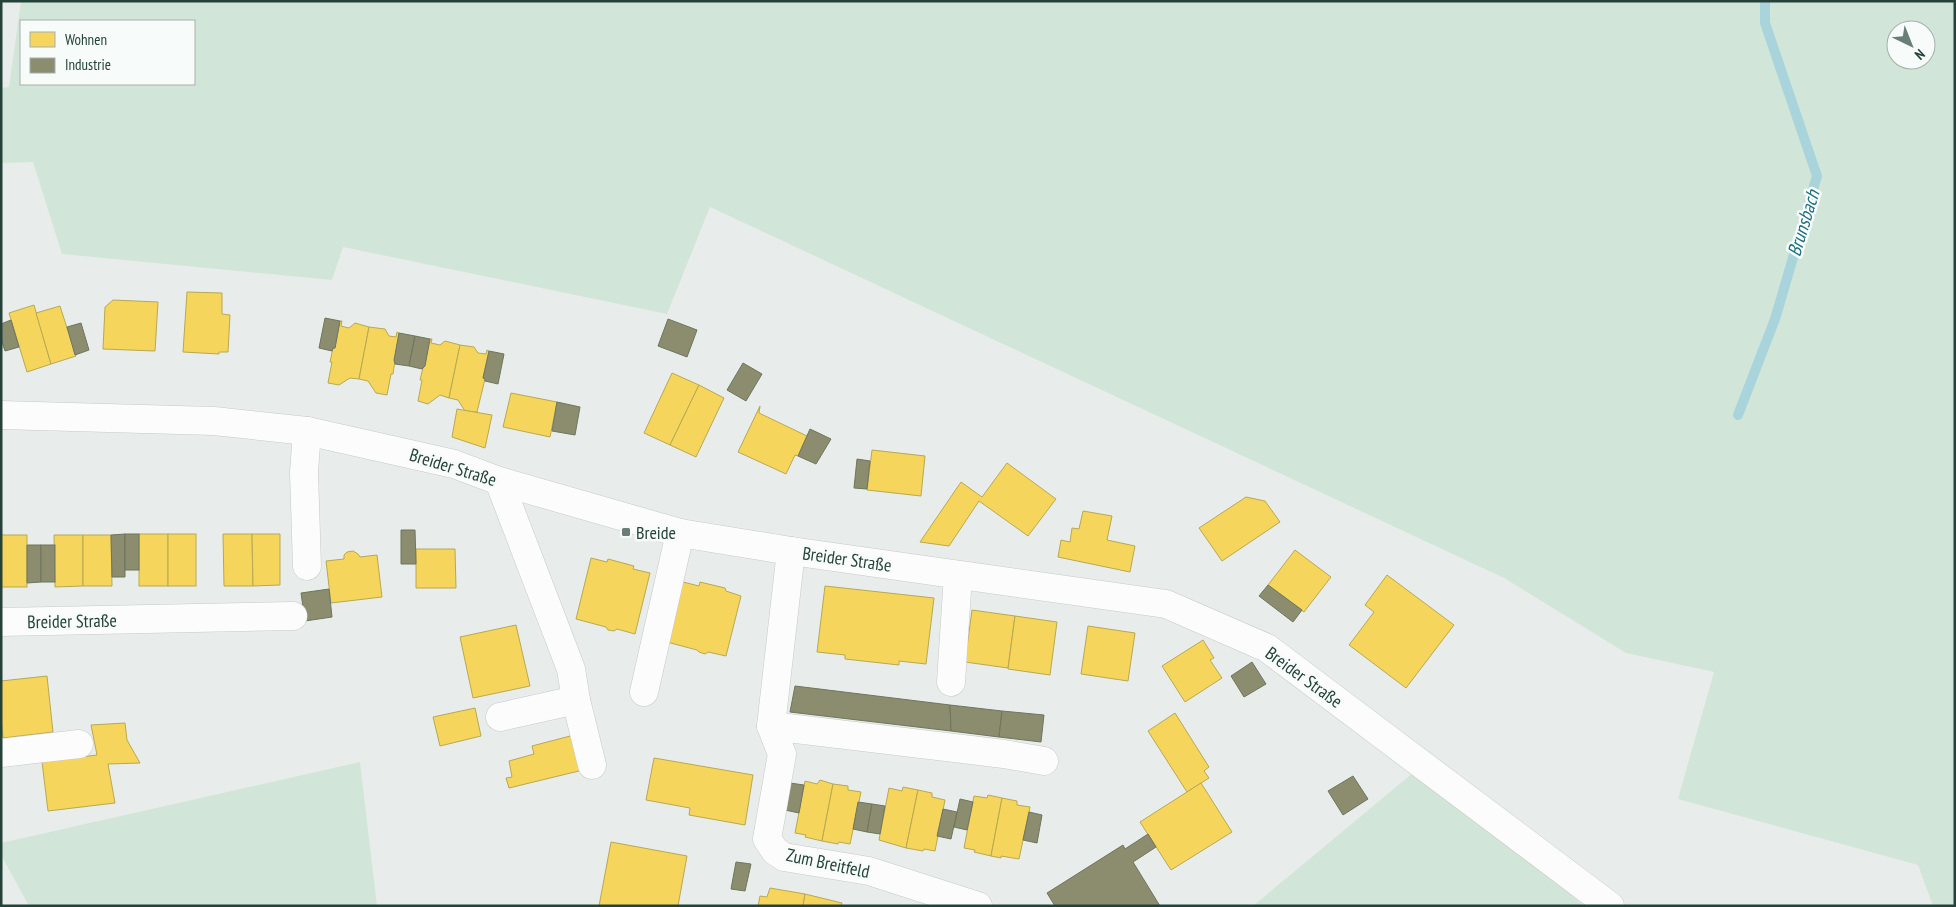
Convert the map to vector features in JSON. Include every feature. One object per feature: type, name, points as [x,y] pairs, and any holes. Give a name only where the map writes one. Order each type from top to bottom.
[{"type":"street","name":"Breider Straße","points":[[1,415],[214,421],[307,431],[454,464],[499,481],[680,533],[791,551],[1166,604],[1267,648],[1610,906]]},
{"type":"street","points":[[307,431],[304,472],[307,566]]},
{"type":"street","points":[[499,481],[571,669],[576,700],[592,764]]},
{"type":"street","points":[[644,692],[680,533]]},
{"type":"street","name":"Zum Breitfeld","points":[[791,551],[771,726],[782,754],[767,839],[775,851],[784,856],[869,871],[978,906]]},
{"type":"street","points":[[951,682],[958,574]]},
{"type":"street","name":"Breider Straße","points":[[1,622],[293,616]]},
{"type":"street","points":[[500,716],[576,700]]},
{"type":"street","points":[[771,726],[1004,754],[1044,761]]},
{"type":"street","points":[[1,752],[78,744]]},
{"type":"green space","points":[[21,1],[1955,1],[1955,906],[1933,906],[1918,865],[1678,799],[1714,672],[1626,653],[1504,578],[710,207],[667,314],[343,247],[332,280],[62,254],[33,162],[1,163],[1,88],[9,87]]},
{"type":"green space","points":[[360,762],[377,906],[29,906],[1,855],[1,843]]},
{"type":"green space","points":[[1420,767],[1584,906],[1253,906]]},
{"type":"building: Wohnen","points":[[187,292],[222,293],[222,314],[230,315],[228,352],[219,352],[219,354],[183,352]]},
{"type":"building: Wohnen","points":[[113,300],[158,302],[155,351],[103,349],[105,307]]},
{"type":"building: Wohnen","points":[[34,305],[51,364],[27,372],[9,313]]},
{"type":"building: Wohnen","points":[[60,306],[76,356],[51,364],[36,313]]},
{"type":"building: Wohnen","points":[[340,321],[342,321],[341,326],[349,328],[355,323],[369,327],[359,379],[350,378],[339,385],[328,383],[332,362],[330,362],[333,348],[335,348]]},
{"type":"building: Wohnen","points":[[369,327],[385,329],[389,336],[396,337],[397,332],[399,333],[393,374],[391,374],[387,395],[376,393],[368,381],[359,379]]},
{"type":"building: Wohnen","points":[[430,339],[432,339],[431,343],[440,345],[445,341],[460,345],[449,398],[440,395],[428,404],[418,401],[422,380],[420,380]]},
{"type":"building: Wohnen","points":[[460,345],[474,347],[478,353],[486,354],[487,350],[489,351],[477,412],[465,411],[458,400],[449,398]]},
{"type":"building: Wohnen","points":[[672,373],[699,385],[670,445],[644,433]]},
{"type":"building: Wohnen","points":[[699,385],[724,398],[696,457],[670,445]]},
{"type":"building: Wohnen","points":[[511,393],[557,402],[550,437],[503,427]]},
{"type":"building: Wohnen","points":[[760,406],[759,413],[807,436],[798,456],[795,455],[786,474],[738,452]]},
{"type":"building: Wohnen","points":[[457,409],[492,415],[485,448],[452,437]]},
{"type":"building: Wohnen","points":[[872,450],[925,456],[921,496],[867,490]]},
{"type":"building: Wohnen","points":[[1007,463],[1056,499],[1028,536],[979,501],[949,546],[920,542],[961,482],[982,497]]},
{"type":"building: Wohnen","points":[[1246,497],[1265,501],[1280,522],[1222,561],[1199,528]]},
{"type":"building: Wohnen","points":[[1083,511],[1112,516],[1107,540],[1135,546],[1130,572],[1058,557],[1061,540],[1070,542],[1072,528],[1079,529]]},
{"type":"building: Wohnen","points":[[139,534],[168,534],[168,586],[139,586]]},
{"type":"building: Wohnen","points":[[168,534],[196,534],[196,586],[168,586]]},
{"type":"building: Wohnen","points":[[223,534],[252,534],[253,586],[224,586]]},
{"type":"building: Wohnen","points":[[252,534],[280,534],[280,585],[253,586]]},
{"type":"building: Wohnen","points":[[1,535],[27,535],[27,587],[1,587]]},
{"type":"building: Wohnen","points":[[54,535],[83,535],[83,586],[55,587]]},
{"type":"building: Wohnen","points":[[83,535],[111,535],[112,586],[83,586]]},
{"type":"building: Wohnen","points":[[416,549],[455,549],[456,588],[416,588]]},
{"type":"building: Wohnen","points":[[1295,550],[1331,577],[1304,612],[1268,585]]},
{"type":"building: Wohnen","points":[[353,551],[360,557],[377,555],[382,597],[331,603],[326,561],[344,559],[344,555],[347,552]]},
{"type":"building: Wohnen","points":[[591,558],[607,562],[608,559],[634,566],[633,569],[650,573],[635,634],[617,629],[614,631],[608,630],[606,627],[576,619]]},
{"type":"building: Wohnen","points":[[1387,575],[1454,625],[1406,688],[1349,645],[1374,612],[1365,605]]},
{"type":"building: Wohnen","points":[[683,582],[699,586],[700,582],[725,588],[726,591],[741,596],[726,656],[708,652],[705,654],[667,642]]},
{"type":"building: Wohnen","points":[[825,586],[934,598],[926,664],[899,661],[899,665],[845,659],[845,655],[817,652]]},
{"type":"building: Wohnen","points":[[972,610],[1015,616],[1008,668],[965,662]]},
{"type":"building: Wohnen","points":[[1015,616],[1057,622],[1050,675],[1008,669]]},
{"type":"building: Wohnen","points":[[516,625],[530,686],[473,698],[460,637]]},
{"type":"building: Wohnen","points":[[1088,626],[1135,633],[1128,681],[1081,674]]},
{"type":"building: Wohnen","points":[[1203,640],[1214,658],[1210,660],[1222,678],[1185,702],[1162,666]]},
{"type":"building: Wohnen","points":[[47,676],[53,732],[3,738],[1,681]]},
{"type":"building: Wohnen","points":[[475,708],[481,736],[440,746],[433,717]]},
{"type":"building: Wohnen","points":[[1175,713],[1209,767],[1204,771],[1209,778],[1187,792],[1148,731]]},
{"type":"building: Wohnen","points":[[125,723],[127,740],[140,763],[108,764],[115,803],[48,811],[42,762],[97,755],[91,725]]},
{"type":"building: Wohnen","points":[[574,735],[583,770],[509,788],[506,778],[512,777],[509,761],[534,754],[532,746]]},
{"type":"building: Wohnen","points":[[654,758],[753,775],[745,825],[689,815],[690,808],[646,800]]},
{"type":"building: Wohnen","points":[[820,780],[833,784],[822,841],[795,833],[805,781],[817,784]]},
{"type":"building: Wohnen","points":[[1201,783],[1232,832],[1171,870],[1140,822]]},
{"type":"building: Wohnen","points":[[833,784],[848,786],[848,790],[861,792],[850,844],[822,841]]},
{"type":"building: Wohnen","points":[[903,787],[918,790],[906,848],[879,840],[889,788],[902,791]]},
{"type":"building: Wohnen","points":[[918,790],[932,793],[932,797],[945,800],[935,851],[906,848]]},
{"type":"building: Wohnen","points":[[988,795],[1002,798],[991,856],[964,848],[974,796],[987,798]]},
{"type":"building: Wohnen","points":[[1002,798],[1017,801],[1017,805],[1030,807],[1019,859],[991,856]]},
{"type":"building: Wohnen","points":[[611,842],[687,856],[678,906],[599,906]]},
{"type":"building: Wohnen","points":[[770,888],[805,894],[803,906],[758,906],[760,896],[767,897]]},
{"type":"building: Wohnen","points":[[805,894],[842,903],[841,906],[803,906]]},
{"type":"building: Industrie","points":[[325,318],[340,321],[335,348],[332,351],[319,348]]},
{"type":"building: Industrie","points":[[668,319],[697,330],[687,357],[658,346]]},
{"type":"building: Industrie","points":[[11,320],[19,347],[5,351],[1,339],[1,324]]},
{"type":"building: Industrie","points":[[81,323],[89,350],[75,355],[67,327]]},
{"type":"building: Industrie","points":[[399,333],[415,336],[409,366],[395,364],[394,360]]},
{"type":"building: Industrie","points":[[415,336],[430,339],[425,366],[422,369],[409,366]]},
{"type":"building: Industrie","points":[[489,351],[504,354],[498,384],[485,381],[483,378]]},
{"type":"building: Industrie","points":[[743,363],[762,374],[746,401],[727,390]]},
{"type":"building: Industrie","points":[[557,402],[580,407],[575,435],[552,431]]},
{"type":"building: Industrie","points":[[810,429],[831,439],[816,464],[798,456]]},
{"type":"building: Industrie","points":[[857,459],[870,461],[867,489],[854,488]]},
{"type":"building: Industrie","points":[[401,530],[415,530],[416,564],[401,564]]},
{"type":"building: Industrie","points":[[125,534],[125,577],[112,577],[111,535]]},
{"type":"building: Industrie","points":[[125,534],[139,534],[139,570],[125,570]]},
{"type":"building: Industrie","points":[[27,545],[41,545],[41,582],[27,583]]},
{"type":"building: Industrie","points":[[41,545],[55,545],[55,582],[41,582]]},
{"type":"building: Industrie","points":[[1268,585],[1302,610],[1293,622],[1259,596]]},
{"type":"building: Industrie","points":[[329,589],[332,617],[305,621],[301,593]]},
{"type":"building: Industrie","points":[[1252,662],[1266,684],[1244,697],[1231,676]]},
{"type":"building: Industrie","points":[[795,686],[950,705],[951,731],[790,712]]},
{"type":"building: Industrie","points":[[950,705],[1002,711],[999,737],[951,731]]},
{"type":"building: Industrie","points":[[1002,711],[1044,715],[1041,742],[999,737]]},
{"type":"building: Industrie","points":[[1353,776],[1368,799],[1343,815],[1328,791]]},
{"type":"building: Industrie","points":[[790,783],[804,785],[799,813],[785,810]]},
{"type":"building: Industrie","points":[[960,799],[973,802],[967,830],[954,827]]},
{"type":"building: Industrie","points":[[858,802],[872,804],[867,832],[853,829]]},
{"type":"building: Industrie","points":[[872,804],[885,806],[880,834],[867,832]]},
{"type":"building: Industrie","points":[[943,809],[957,812],[951,839],[937,836]]},
{"type":"building: Industrie","points":[[1029,812],[1042,815],[1037,843],[1023,840]]},
{"type":"building: Industrie","points":[[1148,834],[1156,847],[1133,862],[1160,906],[1055,906],[1047,893],[1123,845],[1125,849]]},
{"type":"building: Industrie","points":[[736,862],[751,864],[745,891],[731,889]]},
{"type":"waterway","name":"Brunsbach","points":[[1738,415],[1775,319],[1817,176],[1765,23],[1765,1]]},
{"type":"place","name":"Breide","points":[[626,532]]}]
